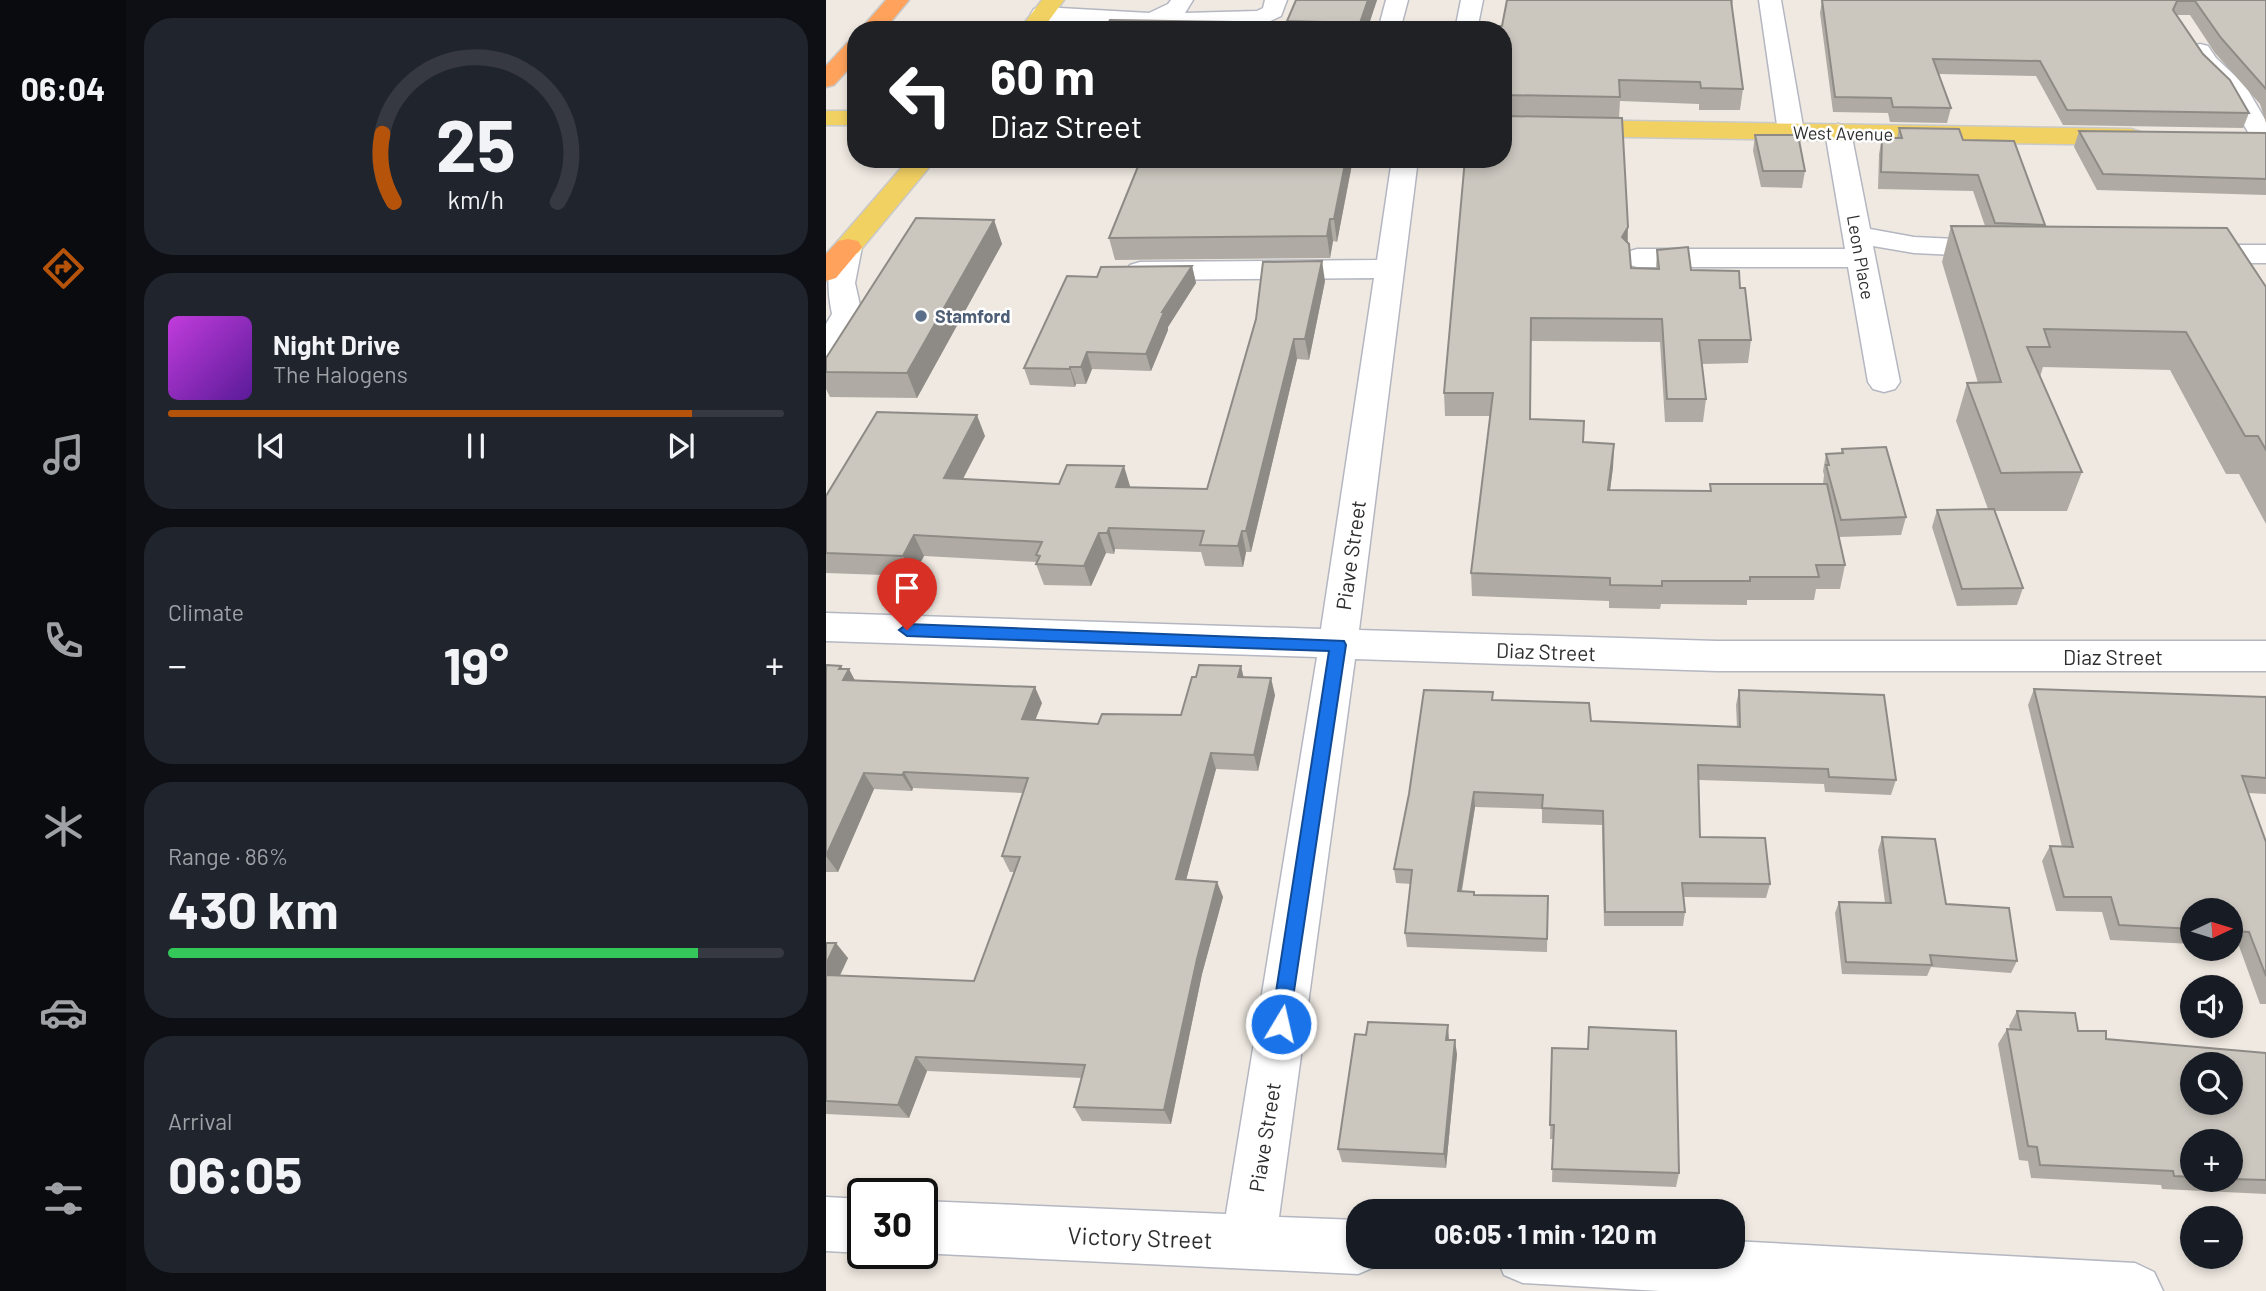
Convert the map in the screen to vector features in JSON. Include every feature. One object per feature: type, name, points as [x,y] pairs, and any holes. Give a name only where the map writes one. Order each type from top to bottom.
[{"type":"highway","points":[[879,21],[898,0]]},
{"type":"highway","points":[[826,80],[847,57]]},
{"type":"highway","points":[[826,272],[848,247]]},
{"type":"main road","points":[[826,118],[847,118]]},
{"type":"main road","name":"West Avenue","points":[[1512,127],[2154,137]]},
{"type":"main road","points":[[2236,138],[2265,139]]},
{"type":"main road","points":[[848,247],[915,168]]},
{"type":"street","points":[[1152,19],[1176,9],[1182,0]]},
{"type":"street","points":[[1042,15],[1152,19],[1262,18],[1273,11],[1276,0]]},
{"type":"street","points":[[1391,21],[1397,0]]},
{"type":"street","points":[[1468,21],[1472,0]]},
{"type":"street","points":[[1770,0],[1791,132]]},
{"type":"street","points":[[2187,33],[2208,63],[2235,90],[2265,139]]},
{"type":"street","name":"Leon Place","points":[[1838,132],[1884,382]]},
{"type":"street","name":"Piave Street","points":[[1249,1241],[1338,645],[1404,168]]},
{"type":"street","points":[[1637,258],[1859,246],[2022,250]]},
{"type":"street","points":[[826,350],[847,314],[840,283],[848,247]]},
{"type":"street","points":[[2169,254],[2266,254]]},
{"type":"street","points":[[1116,272],[1390,269]]},
{"type":"street","name":"Diaz Street","points":[[826,627],[1717,656],[2266,656]]},
{"type":"street","points":[[826,1224],[847,1225]]},
{"type":"street","name":"Victory Street","points":[[938,1229],[1346,1246]]},
{"type":"street","points":[[1745,1269],[2135,1291]]},
{"type":"building","points":[[1296,0],[1368,0],[1361,21],[1287,21]]},
{"type":"building","points":[[1507,0],[1731,0],[1743,89],[1701,88],[1700,82],[1619,80],[1620,97],[1512,95],[1512,21],[1503,21]]},
{"type":"building","points":[[1822,0],[2266,0],[2266,89],[2221,38],[2195,1],[2177,1],[2173,10],[2203,54],[2230,80],[2249,113],[2067,110],[2040,61],[1933,59],[1951,108],[1893,107],[1891,98],[1835,97]]},
{"type":"building","points":[[1110,20],[1172,21],[1109,21]]},
{"type":"building","points":[[1512,116],[1622,118],[1628,227],[1622,237],[1629,244],[1631,268],[1659,269],[1657,250],[1688,247],[1691,270],[1739,271],[1740,288],[1745,288],[1751,340],[1699,340],[1706,399],[1667,399],[1662,319],[1531,318],[1530,419],[1584,421],[1583,442],[1614,444],[1608,490],[1711,491],[1710,484],[1827,484],[1845,565],[1816,565],[1819,577],[1750,577],[1750,581],[1662,581],[1662,586],[1610,585],[1610,578],[1471,573],[1493,393],[1444,393],[1464,168],[1512,168]]},
{"type":"building","points":[[1899,128],[1959,129],[1963,140],[2014,141],[2045,225],[1995,223],[1978,175],[1881,172],[1882,138],[1902,138]]},
{"type":"building","points":[[2079,131],[2266,133],[2266,179],[2103,174]]},
{"type":"building","points":[[1755,135],[1798,135],[1805,171],[1763,171]]},
{"type":"building","points":[[1137,168],[1344,168],[1334,219],[1330,219],[1327,236],[1109,238]]},
{"type":"building","points":[[916,218],[994,220],[907,373],[826,372],[826,358]]},
{"type":"building","points":[[1951,226],[2227,228],[2266,287],[2266,450],[2258,436],[2245,436],[2186,332],[2044,329],[2050,347],[2027,347],[2082,472],[2001,473],[1967,383],[2001,382]]},
{"type":"building","points":[[1322,261],[1305,339],[1294,339],[1246,531],[1242,531],[1238,546],[1200,545],[1204,531],[1109,528],[1107,533],[1099,533],[1084,566],[1036,564],[1040,556],[1036,555],[1042,542],[914,535],[903,556],[826,553],[826,496],[877,412],[977,415],[944,478],[1059,484],[1067,465],[1124,466],[1116,487],[1207,489],[1256,319],[1263,262]]},
{"type":"building","points":[[1192,266],[1162,312],[1146,354],[1087,352],[1081,367],[1024,368],[1067,276],[1097,277],[1101,267]]},
{"type":"building","points":[[1886,447],[1906,517],[1841,520],[1826,465],[1829,465],[1826,454],[1843,453],[1842,449]]},
{"type":"building","points":[[1994,509],[2023,588],[1962,589],[1937,510]]},
{"type":"building","points":[[826,665],[849,669],[843,680],[1035,687],[1022,719],[1098,724],[1102,714],[1181,715],[1192,677],[1196,677],[1199,665],[1241,666],[1238,677],[1271,678],[1254,755],[1211,753],[1176,879],[1217,882],[1164,1110],[1074,1107],[1085,1065],[916,1057],[898,1105],[826,1101],[826,975],[974,981],[1020,857],[1002,856],[1028,778],[904,772],[902,775],[864,773],[826,856]]},
{"type":"building","points":[[2034,689],[2266,697],[2266,778],[2242,776],[2266,842],[2266,976],[2249,932],[2244,932],[2244,898],[2180,898],[2180,928],[2119,925],[2111,897],[2064,897],[2050,846],[2073,847]]},
{"type":"building","points":[[1424,690],[1493,692],[1492,700],[1589,703],[1591,721],[1740,727],[1739,690],[1884,695],[1896,780],[1829,777],[1828,769],[1698,765],[1700,837],[1765,838],[1770,884],[1682,883],[1685,912],[1605,912],[1603,811],[1542,808],[1543,795],[1474,792],[1458,891],[1474,892],[1474,895],[1548,896],[1547,939],[1405,933],[1412,870],[1394,869],[1409,794]]},
{"type":"building","points":[[1882,837],[1935,839],[1946,904],[2009,908],[2017,961],[1930,955],[1932,965],[1846,962],[1839,902],[1891,903]]},
{"type":"building","points":[[826,943],[836,943],[826,964]]},
{"type":"building","points":[[2017,1011],[2075,1013],[2078,1031],[2106,1031],[2106,1039],[2266,1053],[2266,1180],[2243,1179],[2243,1129],[2180,1129],[2180,1176],[2174,1176],[2173,1171],[2040,1165],[2037,1147],[2028,1146],[2007,1029],[2021,1030]]},
{"type":"building","points":[[1368,1022],[1448,1025],[1446,1040],[1455,1040],[1444,1154],[1338,1149],[1355,1034],[1366,1035]]},
{"type":"building","points":[[1589,1027],[1676,1031],[1679,1173],[1552,1169],[1552,1048],[1588,1049]]},
{"type":"place","name":"Stamford","points":[[921,316]]},
{"type":"route","points":[[907,630],[1338,645],[1281,1024]]}]
